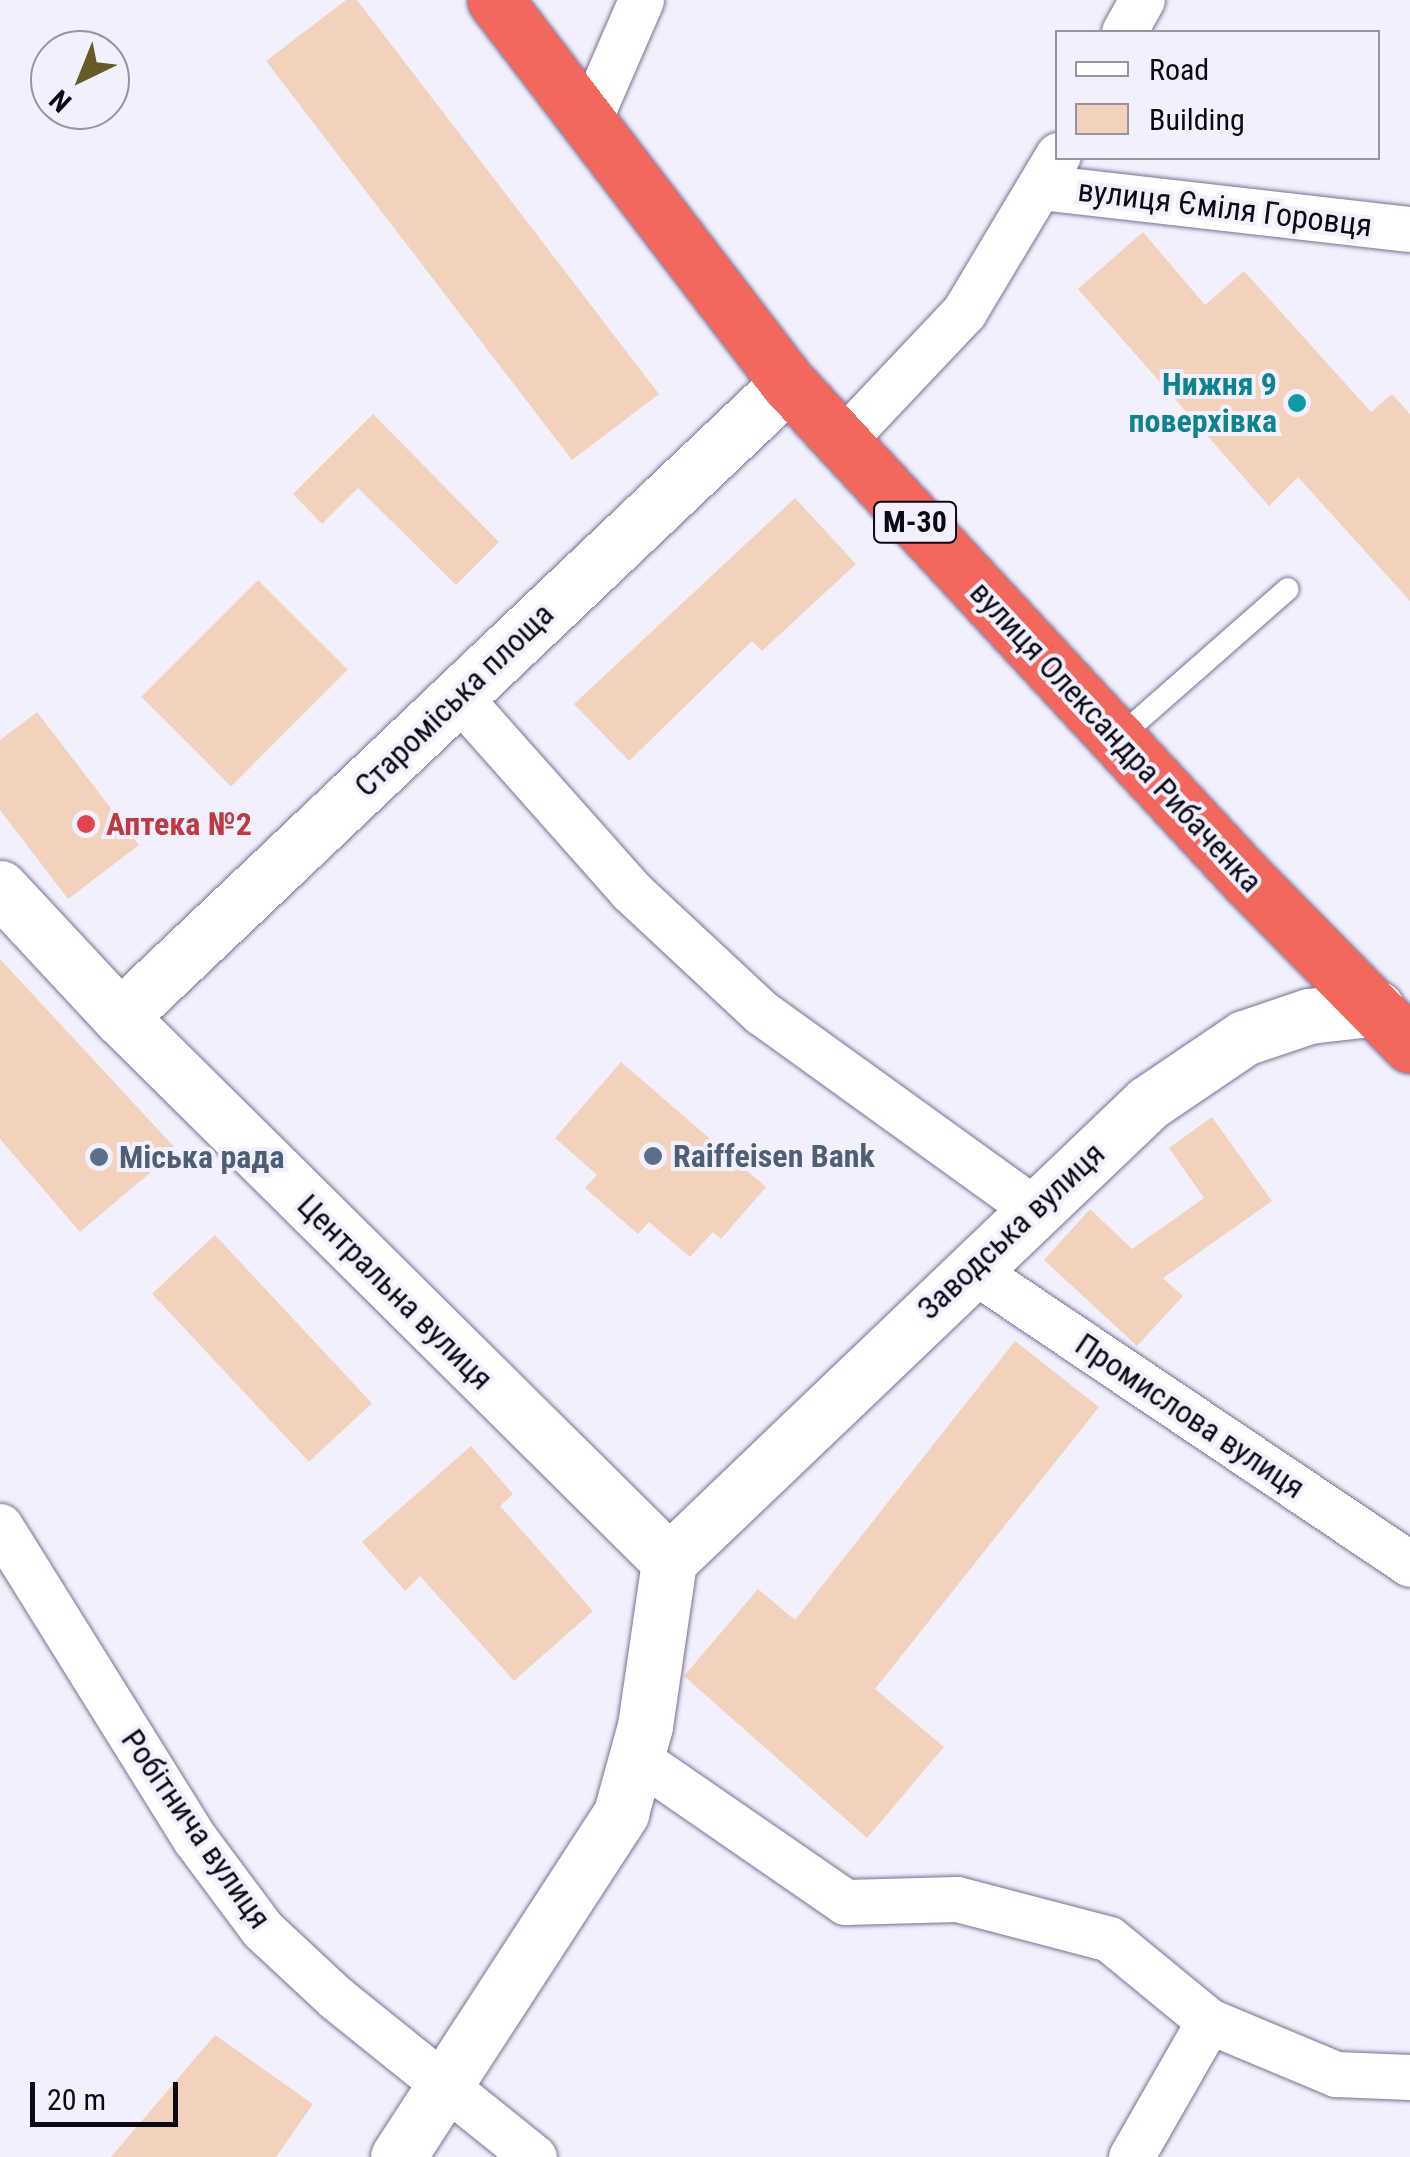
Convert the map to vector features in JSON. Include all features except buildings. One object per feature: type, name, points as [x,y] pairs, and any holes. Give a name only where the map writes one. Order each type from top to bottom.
[{"type":"highway","name":"вулиця Олександра Рибаченка","points":[[495,0],[788,383],[1117,739],[1399,1018]]},
{"type":"street","points":[[588,122],[641,0]]},
{"type":"street","points":[[1125,30],[1142,0]]},
{"type":"street","points":[[841,442],[964,312],[1049,171]]},
{"type":"street","name":"вулиця Єміля Горовця","points":[[1049,171],[1410,230]]},
{"type":"street","name":"Староміська площа","points":[[120,1017],[788,383]]},
{"type":"street","points":[[458,696],[631,891],[762,1013],[1034,1209]]},
{"type":"street","name":"Центральна вулиця","points":[[0,888],[120,1017],[669,1561]]},
{"type":"street","name":"Заводська вулиця","points":[[669,1561],[970,1268],[1148,1102],[1244,1038],[1310,1016],[1399,1018]]},
{"type":"street","name":"Промислова вулиця","points":[[970,1268],[1410,1564]]},
{"type":"street","name":"Робітнича вулиця","points":[[0,1526],[232,1892],[336,1998],[448,2083],[534,2157]]},
{"type":"street","points":[[398,2157],[607,1840],[638,1759],[669,1561]]},
{"type":"street","points":[[638,1759],[845,1902],[957,1899],[1110,1939],[1209,2021],[1336,2074],[1410,2077]]},
{"type":"street","points":[[1131,2157],[1209,2021]]},
{"type":"lane","points":[[1117,739],[1288,589]]},
{"type":"place","name":"Нижня 9 поверхівка","points":[[1297,403]]},
{"type":"place","name":"Аптека №2","points":[[86,824]]},
{"type":"place","name":"Raiffeisen Bank","points":[[653,1156]]},
{"type":"place","name":"Міська рада","points":[[99,1157]]}]
